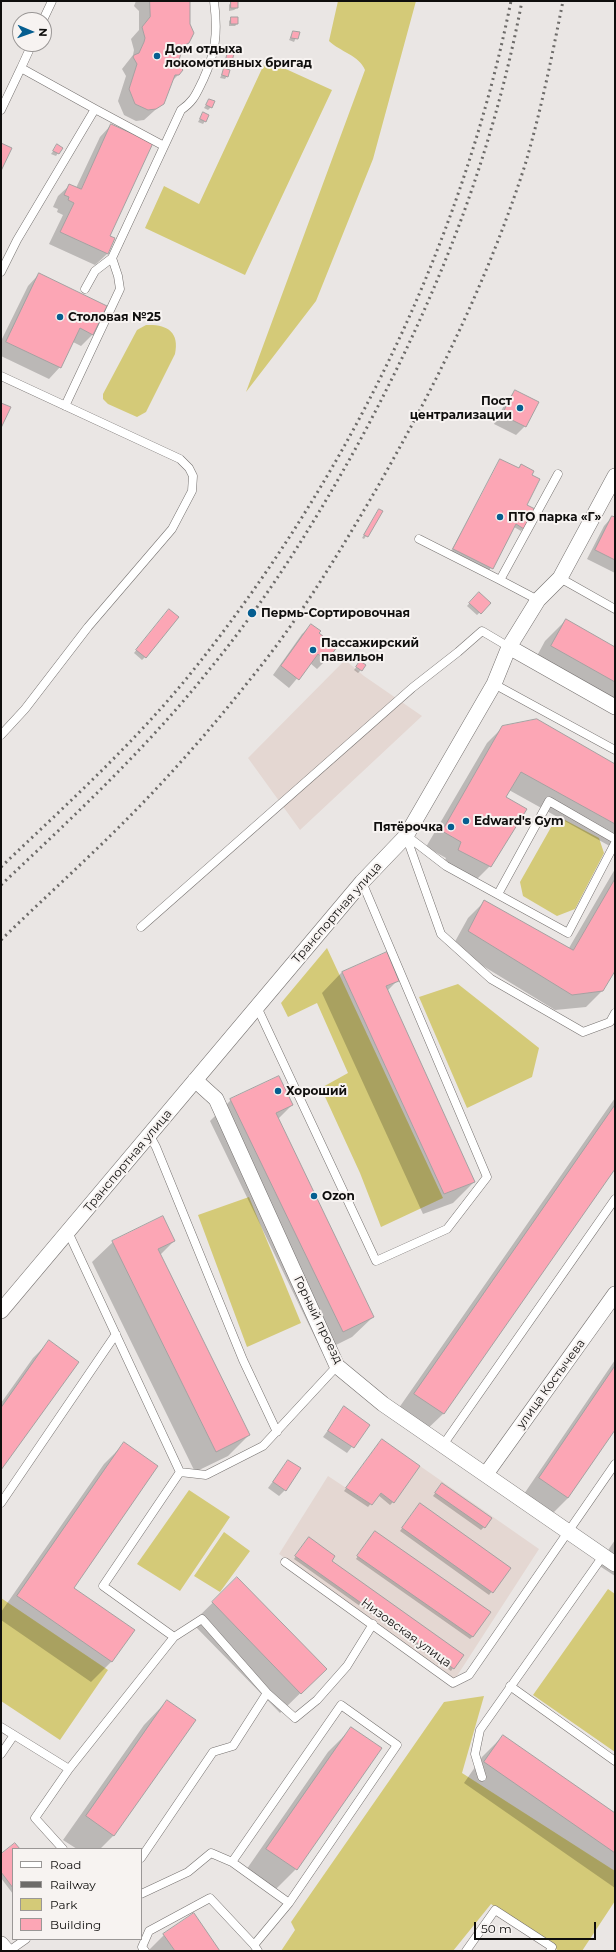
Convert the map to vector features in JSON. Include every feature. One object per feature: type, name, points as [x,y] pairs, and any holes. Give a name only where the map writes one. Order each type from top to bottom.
[{"type":"street","name":"Транспортная улица","points":[[1,1311],[150,1136],[195,1080],[362,882],[406,836],[494,684],[509,647],[538,600],[560,578],[615,476]]},
{"type":"street","points":[[509,647],[615,707]]},
{"type":"street","name":"Горный проезд","points":[[195,1080],[216,1099],[337,1366],[383,1404],[609,1560]]},
{"type":"street","name":"улица Костычева","points":[[486,1474],[615,1294]]},
{"type":"street","points":[[1,1944],[8,1951]]},
{"type":"lane","points":[[47,12],[52,1]]},
{"type":"lane","points":[[85,289],[95,271],[112,258],[181,110],[193,102],[211,63],[216,43],[217,21],[214,1]]},
{"type":"lane","points":[[1,110],[28,52]]},
{"type":"lane","points":[[21,68],[164,146]]},
{"type":"lane","points":[[1,272],[17,240],[95,108]]},
{"type":"lane","points":[[65,406],[120,289],[118,276],[112,258]]},
{"type":"lane","points":[[1,376],[180,459],[189,468],[193,476],[192,491],[172,529],[88,627],[25,709],[1,735]]},
{"type":"lane","points":[[500,580],[558,474]]},
{"type":"lane","points":[[419,539],[538,600]]},
{"type":"lane","points":[[560,578],[615,609]]},
{"type":"lane","points":[[141,927],[412,688],[482,631],[509,647]]},
{"type":"lane","points":[[494,684],[615,750]]},
{"type":"lane","points":[[498,894],[549,801],[615,839]]},
{"type":"lane","points":[[406,836],[446,866],[568,933],[615,843]]},
{"type":"lane","points":[[406,836],[441,934],[491,979],[583,1032],[610,1022],[615,1013]]},
{"type":"lane","points":[[257,1007],[376,1261],[446,1229],[487,1177],[362,882]]},
{"type":"lane","points":[[150,1136],[156,1147],[243,1360],[277,1432]]},
{"type":"lane","points":[[443,1445],[615,1200]]},
{"type":"lane","points":[[68,1232],[180,1472]]},
{"type":"lane","points":[[1,1502],[116,1334]]},
{"type":"lane","points":[[180,1472],[206,1476],[263,1446],[337,1366]]},
{"type":"lane","points":[[568,1531],[615,1464]]},
{"type":"lane","points":[[174,1637],[103,1586],[180,1472]]},
{"type":"lane","name":"Низовская улица","points":[[285,1562],[453,1683],[469,1675],[568,1531]]},
{"type":"lane","points":[[482,1777],[475,1754],[480,1730],[510,1686],[609,1560]]},
{"type":"lane","points":[[62,1848],[35,1818],[69,1769],[174,1637],[202,1619],[267,1693],[295,1718],[317,1700],[347,1666],[373,1624]]},
{"type":"lane","points":[[510,1686],[615,1761]]},
{"type":"lane","points":[[142,1857],[213,1752],[233,1746],[267,1693]]},
{"type":"lane","points":[[145,1951],[142,1947],[149,1931],[210,1898],[256,1948],[289,1903],[397,1745],[341,1705],[232,1862]]},
{"type":"lane","points":[[1,1727],[69,1769]]},
{"type":"lane","points":[[1,1754],[14,1735]]},
{"type":"lane","points":[[142,1894],[188,1872],[211,1853],[232,1862],[289,1903]]},
{"type":"lane","points":[[466,1951],[495,1910],[552,1948],[550,1951]]},
{"type":"lane","points":[[8,1951],[24,1940]]},
{"type":"shaded area","points":[[345,660],[364,676],[422,716],[300,830],[248,758]]},
{"type":"shaded area","points":[[420,1466],[539,1549],[455,1679],[279,1554],[328,1476],[372,1505],[381,1493],[394,1502]]},
{"type":"green space","points":[[338,1],[416,1],[373,159],[316,301],[246,392],[365,70],[359,61],[329,41]]},
{"type":"green space","points":[[266,60],[332,90],[245,275],[145,228],[164,186],[199,204]]},
{"type":"green space","points":[[146,325],[160,326],[170,330],[173,334],[176,346],[175,354],[146,412],[137,417],[108,404],[103,399],[103,394],[137,330]]},
{"type":"green space","points":[[565,820],[599,838],[604,853],[575,909],[557,916],[523,896],[520,882],[554,822]]},
{"type":"green space","points":[[327,948],[443,1198],[381,1227],[360,1173],[321,1088],[348,1073],[317,1003],[288,1017],[281,1003]]},
{"type":"green space","points":[[458,984],[539,1048],[532,1077],[467,1108],[419,997]]},
{"type":"green space","points":[[249,1197],[301,1323],[247,1347],[198,1215]]},
{"type":"green space","points":[[189,1490],[230,1517],[180,1591],[137,1564]]},
{"type":"green space","points":[[224,1532],[250,1551],[220,1592],[194,1576]]},
{"type":"green space","points":[[608,1589],[615,1594],[615,1752],[533,1695]]},
{"type":"green space","points":[[1,1598],[108,1670],[60,1740],[1,1701]]},
{"type":"green space","points":[[484,1696],[462,1773],[615,1871],[615,1901],[582,1951],[559,1951],[491,1904],[453,1951],[281,1951],[295,1930],[291,1922],[444,1702]]},
{"type":"building","name":"Дом отдыха локомотивных бригад","points":[[150,1],[190,1],[190,24],[194,33],[189,43],[183,46],[178,64],[183,70],[179,75],[175,75],[164,104],[156,109],[148,110],[135,104],[129,89],[137,64],[133,57],[139,53],[145,38],[142,27],[150,17]]},
{"type":"building","points":[[231,1],[238,1],[238,8],[231,8]]},
{"type":"building","points":[[231,17],[238,17],[238,24],[231,24]]},
{"type":"building","points":[[293,31],[300,32],[298,39],[291,38]]},
{"type":"building","points":[[228,52],[234,54],[232,61],[226,59]]},
{"type":"building","points":[[224,68],[230,70],[228,77],[222,75]]},
{"type":"building","points":[[209,99],[215,101],[212,108],[206,105]]},
{"type":"building","points":[[203,112],[209,115],[206,122],[200,119]]},
{"type":"building","points":[[111,124],[153,143],[110,236],[115,238],[108,254],[60,232],[74,203],[68,200],[69,197],[64,195],[69,184],[81,189]]},
{"type":"building","points":[[1,143],[12,148],[1,171]]},
{"type":"building","points":[[57,144],[63,148],[59,154],[53,151]]},
{"type":"building","name":"Столовая №25","points":[[39,273],[107,306],[93,335],[80,328],[61,368],[6,342]]},
{"type":"building","name":"Пост централизации","points":[[515,390],[539,402],[526,427],[502,415]]},
{"type":"building","points":[[1,403],[11,407],[1,428]]},
{"type":"building","name":"ПТО парка «Г»","points":[[500,459],[519,468],[521,464],[534,471],[532,475],[540,479],[527,505],[535,509],[524,529],[516,524],[493,569],[453,549]]},
{"type":"building","points":[[379,509],[383,511],[368,537],[364,535]]},
{"type":"building","points":[[612,516],[615,517],[615,560],[595,550]]},
{"type":"building","points":[[479,592],[491,603],[481,614],[469,603]]},
{"type":"building","points":[[169,609],[179,617],[146,658],[136,650]]},
{"type":"building","points":[[566,619],[615,647],[615,682],[551,646]]},
{"type":"building","name":"Пассажирский павильон","points":[[311,624],[321,631],[319,633],[337,647],[327,661],[318,654],[299,680],[281,666]]},
{"type":"building","points":[[360,661],[366,665],[362,671],[356,667]]},
{"type":"building","points":[[537,719],[615,764],[615,824],[521,772],[506,797],[527,809],[491,867],[458,850],[461,842],[442,831],[502,726]]},
{"type":"building","points":[[615,879],[615,971],[603,991],[572,995],[468,931],[484,900],[573,950]]},
{"type":"building","points":[[387,952],[399,981],[386,986],[475,1182],[444,1194],[342,972]]},
{"type":"building","points":[[279,1076],[293,1105],[276,1113],[374,1317],[343,1332],[230,1099]]},
{"type":"building","points":[[615,1105],[615,1169],[444,1414],[414,1394]]},
{"type":"building","points":[[163,1216],[175,1241],[158,1249],[250,1435],[216,1452],[112,1241]]},
{"type":"building","points":[[49,1340],[79,1362],[1,1470],[1,1408]]},
{"type":"building","points":[[615,1366],[615,1430],[568,1498],[539,1478]]},
{"type":"building","points":[[344,1406],[370,1425],[354,1448],[328,1431]]},
{"type":"building","points":[[382,1439],[420,1466],[394,1503],[381,1493],[372,1505],[346,1488]]},
{"type":"building","points":[[124,1442],[158,1466],[74,1588],[135,1630],[112,1662],[17,1596]]},
{"type":"building","points":[[288,1460],[301,1468],[286,1491],[273,1482]]},
{"type":"building","points":[[442,1483],[492,1518],[485,1528],[435,1493]]},
{"type":"building","points":[[420,1503],[511,1568],[493,1593],[402,1528]]},
{"type":"building","points":[[375,1531],[491,1612],[473,1637],[357,1556]]},
{"type":"building","points":[[309,1537],[335,1556],[332,1561],[464,1655],[454,1669],[295,1556]]},
{"type":"building","points":[[237,1577],[327,1669],[301,1694],[212,1602]]},
{"type":"building","points":[[167,1700],[196,1720],[114,1836],[86,1816]]},
{"type":"building","points":[[351,1727],[382,1748],[297,1870],[266,1849]]},
{"type":"building","points":[[503,1735],[615,1813],[615,1853],[484,1762]]},
{"type":"building","points":[[15,1843],[19,1848],[12,1848],[12,1887],[1,1872],[1,1854]]},
{"type":"building","points":[[194,1913],[220,1951],[175,1951],[163,1934]]},
{"type":"railway","points":[[1,867],[126,746],[150,721],[195,668],[251,594],[302,517],[350,436],[392,353],[430,268],[463,181],[490,92],[511,1]]},
{"type":"railway","points":[[1,885],[109,781],[185,699],[231,642],[273,585],[329,495],[364,433],[391,380],[439,276],[460,223],[479,170],[495,115],[510,59],[522,1]]},
{"type":"railway","points":[[1,940],[134,812],[180,763],[209,729],[269,656],[300,613],[370,500],[415,419],[456,337],[476,295],[510,209],[531,145],[563,1]]},
{"type":"place","name":"Дом отдыха локомотивных бригад","points":[[157,56]]},
{"type":"place","name":"Столовая №25","points":[[60,317]]},
{"type":"place","name":"Пост централизации","points":[[520,408]]},
{"type":"place","name":"ПТО парка «Г»","points":[[500,517]]},
{"type":"place","name":"Пермь-Сортировочная","points":[[252,613]]},
{"type":"place","name":"Пассажирский павильон","points":[[313,650]]},
{"type":"place","name":"Edward's Gym","points":[[466,821]]},
{"type":"place","name":"Пятёрочка","points":[[451,827]]},
{"type":"place","name":"Хороший","points":[[278,1091]]},
{"type":"place","name":"Ozon","points":[[314,1196]]}]
